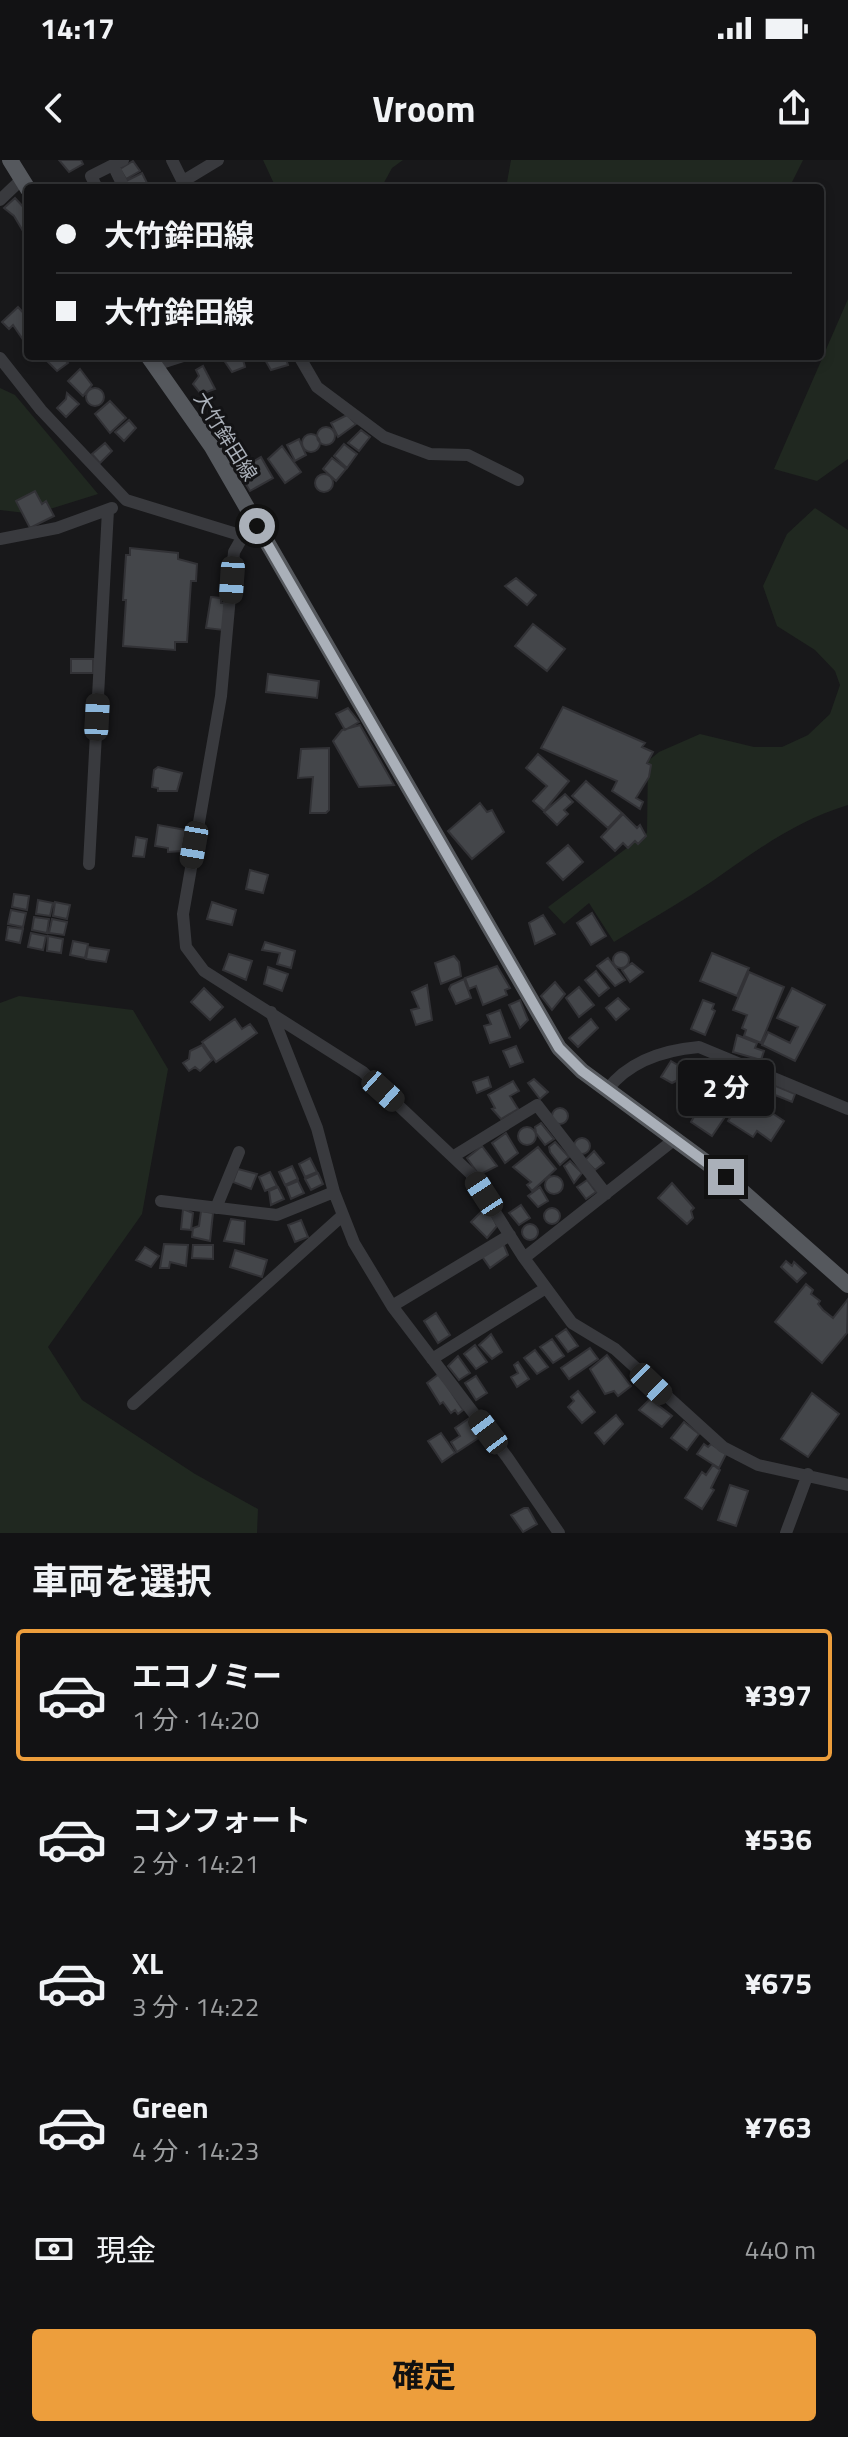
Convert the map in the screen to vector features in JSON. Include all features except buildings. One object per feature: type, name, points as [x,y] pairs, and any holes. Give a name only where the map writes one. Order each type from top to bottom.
[{"type":"main road","points":[[10,160],[25,184]]},
{"type":"main road","name":"大竹鉾田線","points":[[158,360],[212,447],[559,1048],[607,1090],[726,1177],[848,1285]]},
{"type":"street","points":[[172,160],[186,184],[218,160]]},
{"type":"street","points":[[95,184],[91,176],[118,163],[123,184]]},
{"type":"street","points":[[0,200],[24,185]]},
{"type":"street","points":[[0,358],[41,410],[126,500],[243,536]]},
{"type":"street","points":[[301,360],[317,387],[384,437],[430,454],[468,455],[518,480]]},
{"type":"street","points":[[0,539],[57,528],[108,510],[126,500]]},
{"type":"street","points":[[89,864],[108,510]]},
{"type":"street","points":[[257,526],[243,536],[234,552],[221,696],[188,875],[182,932],[193,960],[223,986],[271,1012],[363,1072],[471,1174],[524,1258],[572,1323],[615,1349],[723,1447],[758,1465],[848,1485]]},
{"type":"street","points":[[271,1012],[317,1128],[334,1192],[354,1243],[392,1306],[507,1457],[559,1533]]},
{"type":"street","points":[[607,1090],[620,1073],[643,1061],[674,1050],[699,1047],[848,1109]]},
{"type":"street","points":[[454,1156],[537,1105],[606,1194]]},
{"type":"street","points":[[524,1258],[675,1139]]},
{"type":"street","points":[[216,1208],[239,1152]]},
{"type":"street","points":[[161,1201],[277,1215],[334,1192]]},
{"type":"street","points":[[133,1404],[343,1215]]},
{"type":"street","points":[[392,1306],[510,1235]]},
{"type":"street","points":[[432,1359],[546,1288]]},
{"type":"street","points":[[786,1533],[808,1474]]},
{"type":"shaded area","points":[[263,160],[403,160],[392,168],[383,184],[274,184]]},
{"type":"shaded area","points":[[511,160],[803,160],[791,184],[507,184]]},
{"type":"shaded area","points":[[848,299],[848,459],[817,481],[774,469]]},
{"type":"shaded area","points":[[0,388],[15,395],[98,494],[34,514],[0,510]]},
{"type":"shaded area","points":[[815,508],[848,530],[848,805],[811,819],[778,837],[614,942],[589,903],[564,924],[548,907],[647,833],[648,761],[659,752],[700,734],[754,747],[782,747],[808,735],[830,714],[840,685],[835,671],[815,650],[777,626],[763,586],[787,534]]},
{"type":"shaded area","points":[[19,996],[133,1010],[168,1069],[142,1214],[48,1347],[82,1400],[195,1474],[258,1509],[257,1533],[0,1533],[0,1003]]},
{"type":"route","points":[[257,526],[559,1048],[582,1071],[726,1177]]}]
